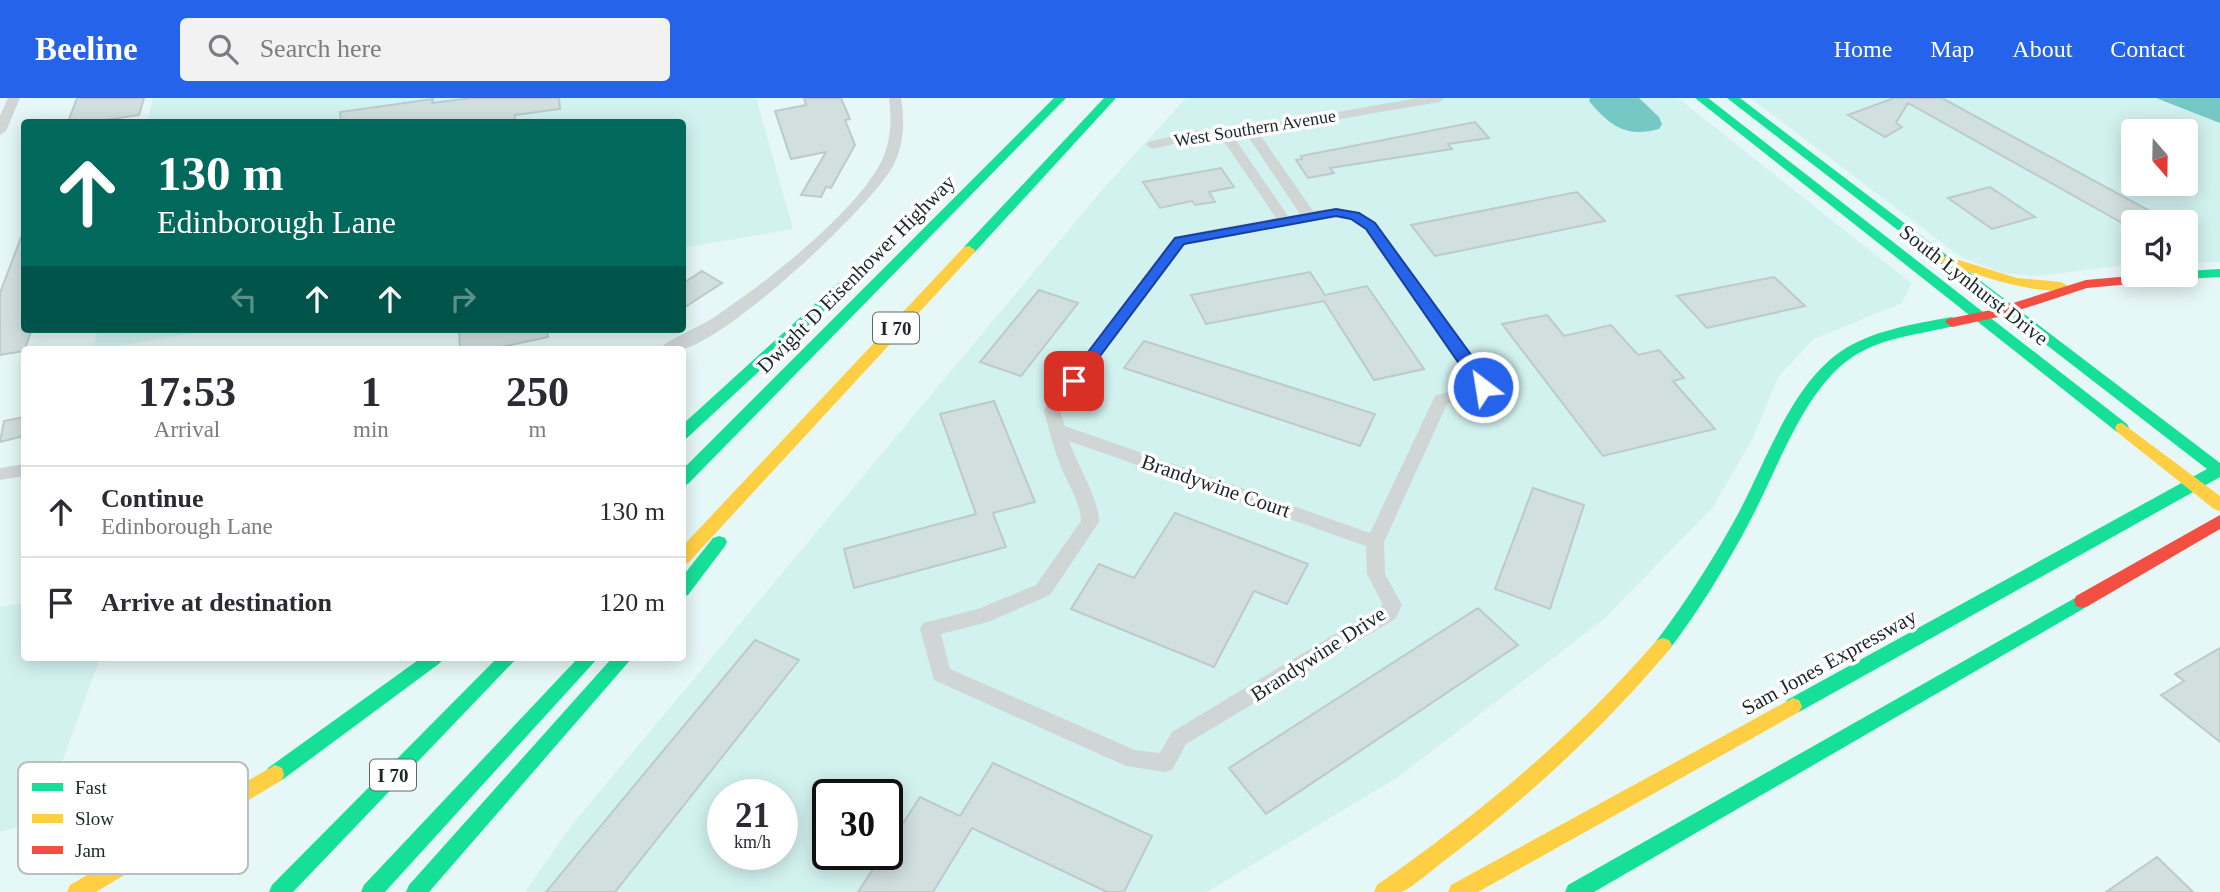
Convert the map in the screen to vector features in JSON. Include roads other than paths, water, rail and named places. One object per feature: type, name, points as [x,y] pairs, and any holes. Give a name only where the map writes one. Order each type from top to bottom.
[{"type":"main road","name":"Dwight D Eisenhower Highway","points":[[686,476],[1060,98]]},
{"type":"main road","name":"I 70","points":[[686,554],[1110,98]]},
{"type":"main road","name":"South Lynhurst Drive","points":[[1701,98],[2220,505]]},
{"type":"main road","name":"South Lynhurst Drive","points":[[1733,98],[2220,470]]},
{"type":"main road","points":[[905,231],[1026,134]]},
{"type":"main road","points":[[1946,260],[2017,282],[2074,287]]},
{"type":"main road","points":[[2198,275],[2220,274]]},
{"type":"main road","points":[[686,430],[854,276]]},
{"type":"main road","points":[[1384,892],[1459,839],[1526,785],[1578,738],[1648,661],[1685,615],[1720,563],[1807,396],[1835,363],[1858,349],[1913,330],[2009,310],[2074,287],[2121,280]]},
{"type":"main road","points":[[686,584],[780,454]]},
{"type":"main road","name":"Sam Jones Expressway","points":[[1458,892],[2220,470]]},
{"type":"main road","points":[[1575,892],[2220,521]]},
{"type":"main road","points":[[248,790],[298,760],[430,661]]},
{"type":"main road","name":"I 70","points":[[279,892],[505,661]]},
{"type":"main road","points":[[371,892],[586,661]]},
{"type":"main road","points":[[416,892],[619,661]]},
{"type":"main road","points":[[77,892],[107,874]]},
{"type":"street","points":[[0,131],[14,98]]},
{"type":"street","points":[[674,346],[706,331],[800,258],[867,192],[886,165],[896,138],[895,98]]},
{"type":"street","name":"West Southern Avenue","points":[[1153,145],[1195,135],[1251,131],[1439,98]]},
{"type":"street","points":[[1251,131],[1309,216]]},
{"type":"street","points":[[1225,134],[1284,220]]},
{"type":"street","name":"Brandywine Drive","points":[[1343,213],[1368,224],[1480,378],[1483,387],[1441,400],[1375,542],[1376,574],[1393,605],[1388,613],[1179,738],[1164,763],[1133,759],[942,674],[930,629],[981,616],[1043,590],[1090,522],[1090,512],[1052,411],[1175,245],[1185,239],[1309,216],[1343,213]]},
{"type":"street","name":"Brandywine Court","points":[[1057,430],[1375,542]]},
{"type":"street","points":[[0,474],[21,470]]},
{"type":"water","points":[[1590,98],[1639,98],[1659,117],[1662,124],[1659,129],[1628,131],[1604,117],[1589,101]]},
{"type":"water","points":[[2156,98],[2220,98],[2220,123]]}]
